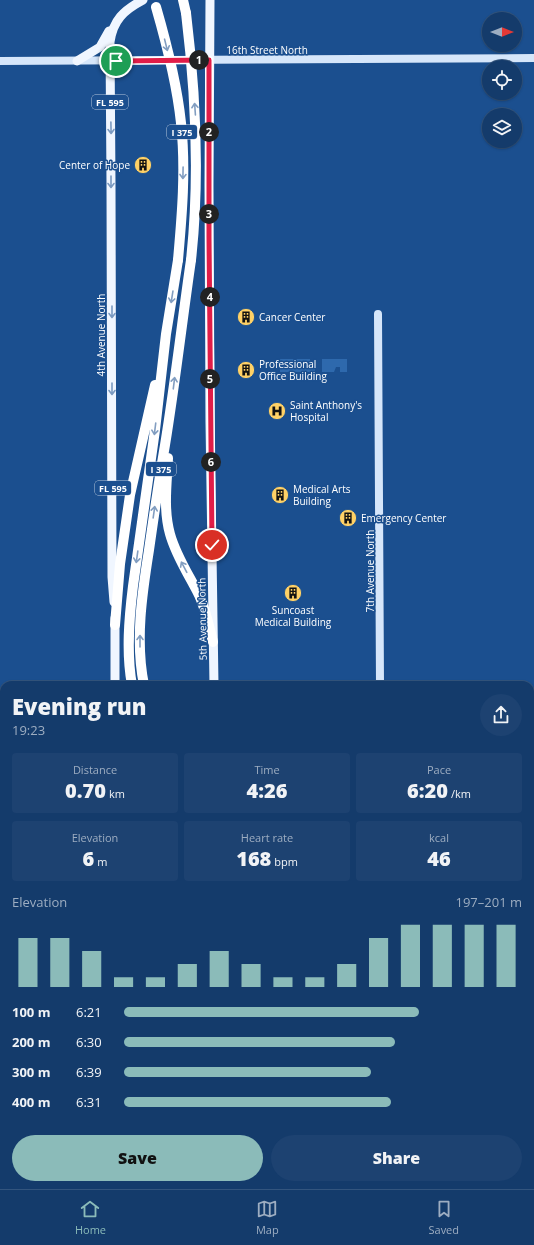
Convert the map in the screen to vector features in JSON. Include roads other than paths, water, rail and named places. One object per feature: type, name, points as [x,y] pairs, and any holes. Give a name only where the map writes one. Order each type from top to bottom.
[{"type":"highway","name":"I 375","points":[[144,681],[141,669],[140,641],[143,592],[191,260],[196,205],[196,132],[190,46],[184,0]]},
{"type":"highway","name":"I 375","points":[[132,681],[130,657],[130,607],[155,430],[166,334],[178,260],[183,187],[183,147],[176,87],[154,2]]},
{"type":"highway","points":[[115,625],[120,564],[130,495],[166,334]]},
{"type":"highway","points":[[171,405],[166,495],[167,523],[176,551],[199,595],[213,642]]},
{"type":"main road","name":"4th Avenue North","points":[[115,681],[115,625],[112,577],[113,476],[110,42],[111,33],[119,18],[143,0]]},
{"type":"main road","name":"5th Avenue North","points":[[210,0],[210,422],[214,681]]},
{"type":"main road","points":[[77,61],[100,47],[110,29],[119,18]]},
{"type":"street","points":[[0,56],[10,61]]},
{"type":"street","name":"16th Street North","points":[[0,61],[534,58]]},
{"type":"street","name":"7th Avenue North","points":[[378,314],[380,681]]},
{"type":"place","name":"Center of Hope","points":[[143,165]]},
{"type":"place","name":"Cancer Center","points":[[246,317]]},
{"type":"place","name":"Professional Office Building","points":[[246,370]]},
{"type":"place","name":"Saint Anthony's Hospital","points":[[277,411]]},
{"type":"place","name":"Medical Arts Building","points":[[280,495]]},
{"type":"place","name":"Emergency Center","points":[[348,518]]},
{"type":"place","name":"Suncoast Medical Building","points":[[293,593]]}]
